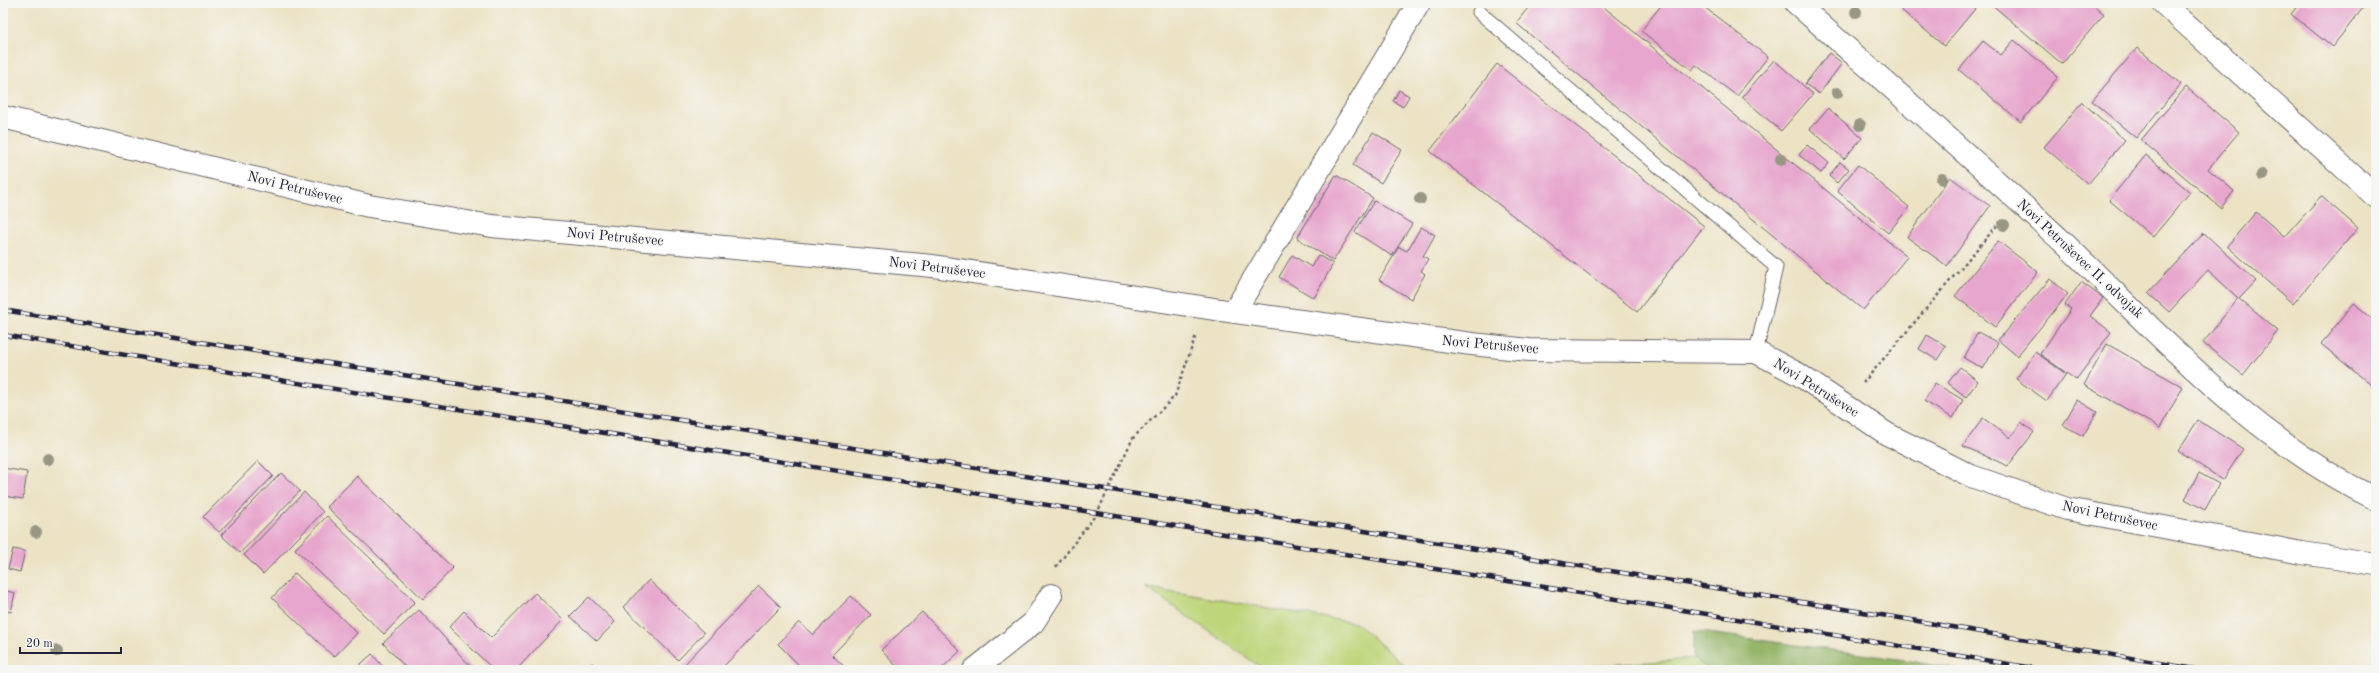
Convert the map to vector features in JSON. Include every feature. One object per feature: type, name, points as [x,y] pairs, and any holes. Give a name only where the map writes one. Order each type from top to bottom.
[{"type":"street","name":"Novi Petruševec II. odvojak","points":[[1796,3],[2019,201],[2204,376],[2288,448],[2352,487],[2376,499]]},
{"type":"street","points":[[2163,3],[2376,197]]},
{"type":"street","points":[[1234,312],[1414,5]]},
{"type":"street","name":"Novi Petruševec","points":[[3,117],[369,206],[484,225],[933,266],[1205,308],[1472,344],[1529,350],[1756,352],[1798,374],[1887,434],[1971,476],[2067,509],[2302,553],[2376,564]]},
{"type":"street","points":[[974,670],[1033,623],[1051,594]]},
{"type":"lane","points":[[1479,12],[1776,267],[1756,352]]},
{"type":"path","points":[[1844,405],[2019,201]]},
{"type":"path","points":[[1051,594],[1053,570],[1097,512],[1134,438],[1175,396],[1205,308]]},
{"type":"green space","points":[[1145,587],[1356,623],[1410,670],[1265,670]]},
{"type":"green space","points":[[1694,631],[1905,660],[1958,670],[1710,670],[1694,659]]},
{"type":"green space","points":[[1694,659],[1710,670],[1595,670],[1591,666]]},
{"type":"building","points":[[1532,3],[1599,3],[1907,257],[1863,310],[1516,23]]},
{"type":"building","points":[[1663,3],[1699,3],[1768,57],[1737,96],[1696,65],[1692,70],[1641,31]]},
{"type":"building","points":[[1905,3],[1980,3],[1944,46],[1900,9]]},
{"type":"building","points":[[1990,3],[2091,3],[2104,14],[2062,64]]},
{"type":"building","points":[[2300,3],[2367,3],[2332,47],[2291,14]]},
{"type":"building","points":[[2014,40],[2058,77],[2021,122],[1959,70],[1983,41],[2001,55]]},
{"type":"building","points":[[2137,48],[2181,84],[2136,138],[2092,101]]},
{"type":"building","points":[[1829,53],[1842,63],[1819,94],[1805,84]]},
{"type":"building","points":[[1774,60],[1813,94],[1781,131],[1742,97]]},
{"type":"building","points":[[1497,64],[1704,226],[1637,312],[1430,151]]},
{"type":"building","points":[[2186,87],[2239,132],[2208,169],[2234,191],[2221,208],[2141,140]]},
{"type":"building","points":[[1399,90],[1409,96],[1403,107],[1393,101]]},
{"type":"building","points":[[2082,102],[2125,140],[2088,184],[2044,147]]},
{"type":"building","points":[[1828,108],[1862,138],[1844,159],[1810,129]]},
{"type":"building","points":[[1373,132],[1402,150],[1381,183],[1353,165]]},
{"type":"building","points":[[1807,145],[1829,163],[1821,173],[1799,155]]},
{"type":"building","points":[[2146,155],[2190,192],[2153,237],[2109,200]]},
{"type":"building","points":[[1840,162],[1849,169],[1837,183],[1829,176]]},
{"type":"building","points":[[1858,165],[1909,207],[1888,233],[1837,191]]},
{"type":"building","points":[[1336,175],[1373,198],[1333,261],[1297,238]]},
{"type":"building","points":[[1950,177],[1990,206],[1947,266],[1907,237]]},
{"type":"building","points":[[2321,196],[2358,228],[2293,304],[2227,246],[2256,212],[2285,237]]},
{"type":"building","points":[[1374,201],[1412,224],[1392,256],[1355,232]]},
{"type":"building","points":[[1421,227],[1435,235],[1423,256],[1428,259],[1421,271],[1425,274],[1411,299],[1379,280],[1399,247],[1407,251]]},
{"type":"building","points":[[2204,233],[2256,281],[2239,299],[2278,331],[2243,375],[2203,343],[2238,298],[2208,270],[2169,312],[2148,293]]},
{"type":"building","points":[[1998,241],[2038,272],[1995,327],[1955,296]]},
{"type":"building","points":[[1292,255],[1311,267],[1318,255],[1333,264],[1314,298],[1279,277]]},
{"type":"building","points":[[2050,279],[2068,294],[2017,356],[1998,340]]},
{"type":"building","points":[[2081,282],[2103,298],[2090,316],[2111,332],[2076,380],[2040,354],[2071,309],[2065,305]]},
{"type":"building","points":[[2354,303],[2376,322],[2376,389],[2321,344]]},
{"type":"building","points":[[1978,332],[1998,343],[1983,369],[1964,358]]},
{"type":"building","points":[[1927,335],[1946,346],[1937,360],[1919,349]]},
{"type":"building","points":[[2107,344],[2183,387],[2160,428],[2084,385]]},
{"type":"building","points":[[2035,352],[2066,374],[2047,401],[2016,379]]},
{"type":"building","points":[[1960,367],[1978,381],[1966,397],[1948,383]]},
{"type":"building","points":[[1935,383],[1963,400],[1953,418],[1924,401]]},
{"type":"building","points":[[2077,400],[2097,412],[2083,436],[2063,425]]},
{"type":"building","points":[[1983,418],[2010,438],[2021,422],[2034,432],[2008,466],[1963,446]]},
{"type":"building","points":[[2198,420],[2243,449],[2223,480],[2178,451]]},
{"type":"building","points":[[258,461],[273,476],[219,532],[203,517]]},
{"type":"building","points":[[3,468],[27,472],[23,499],[3,496]]},
{"type":"building","points":[[281,473],[300,491],[240,553],[221,535]]},
{"type":"building","points":[[2199,473],[2219,484],[2205,510],[2185,499]]},
{"type":"building","points":[[357,476],[453,568],[423,599],[327,507]]},
{"type":"building","points":[[304,492],[323,512],[263,574],[244,555]]},
{"type":"building","points":[[327,516],[415,602],[384,634],[295,549]]},
{"type":"building","points":[[13,549],[25,551],[20,572],[8,569]]},
{"type":"building","points":[[3,554],[6,554],[4,565],[3,565]]},
{"type":"building","points":[[295,573],[357,633],[334,657],[272,598]]},
{"type":"building","points":[[649,580],[704,633],[678,660],[623,607]]},
{"type":"building","points":[[759,586],[781,607],[722,668],[724,670],[681,670],[680,669]]},
{"type":"building","points":[[3,590],[15,593],[11,612],[3,610]]},
{"type":"building","points":[[535,593],[563,620],[516,670],[494,670],[449,627],[464,611],[491,638]]},
{"type":"building","points":[[851,596],[871,615],[832,655],[848,670],[804,670],[778,644],[799,622],[813,635]]},
{"type":"building","points":[[589,597],[615,622],[597,641],[570,616]]},
{"type":"building","points":[[419,610],[474,670],[408,670],[383,643]]},
{"type":"building","points":[[922,612],[960,651],[940,670],[900,670],[881,650]]},
{"type":"building","points":[[372,654],[386,670],[354,670]]},
{"type":"building","points":[[592,663],[599,670],[585,670]]},
{"type":"railway","points":[[3,310],[1900,618],[2200,670]]},
{"type":"railway","points":[[3,335],[1097,513],[2045,670]]}]
